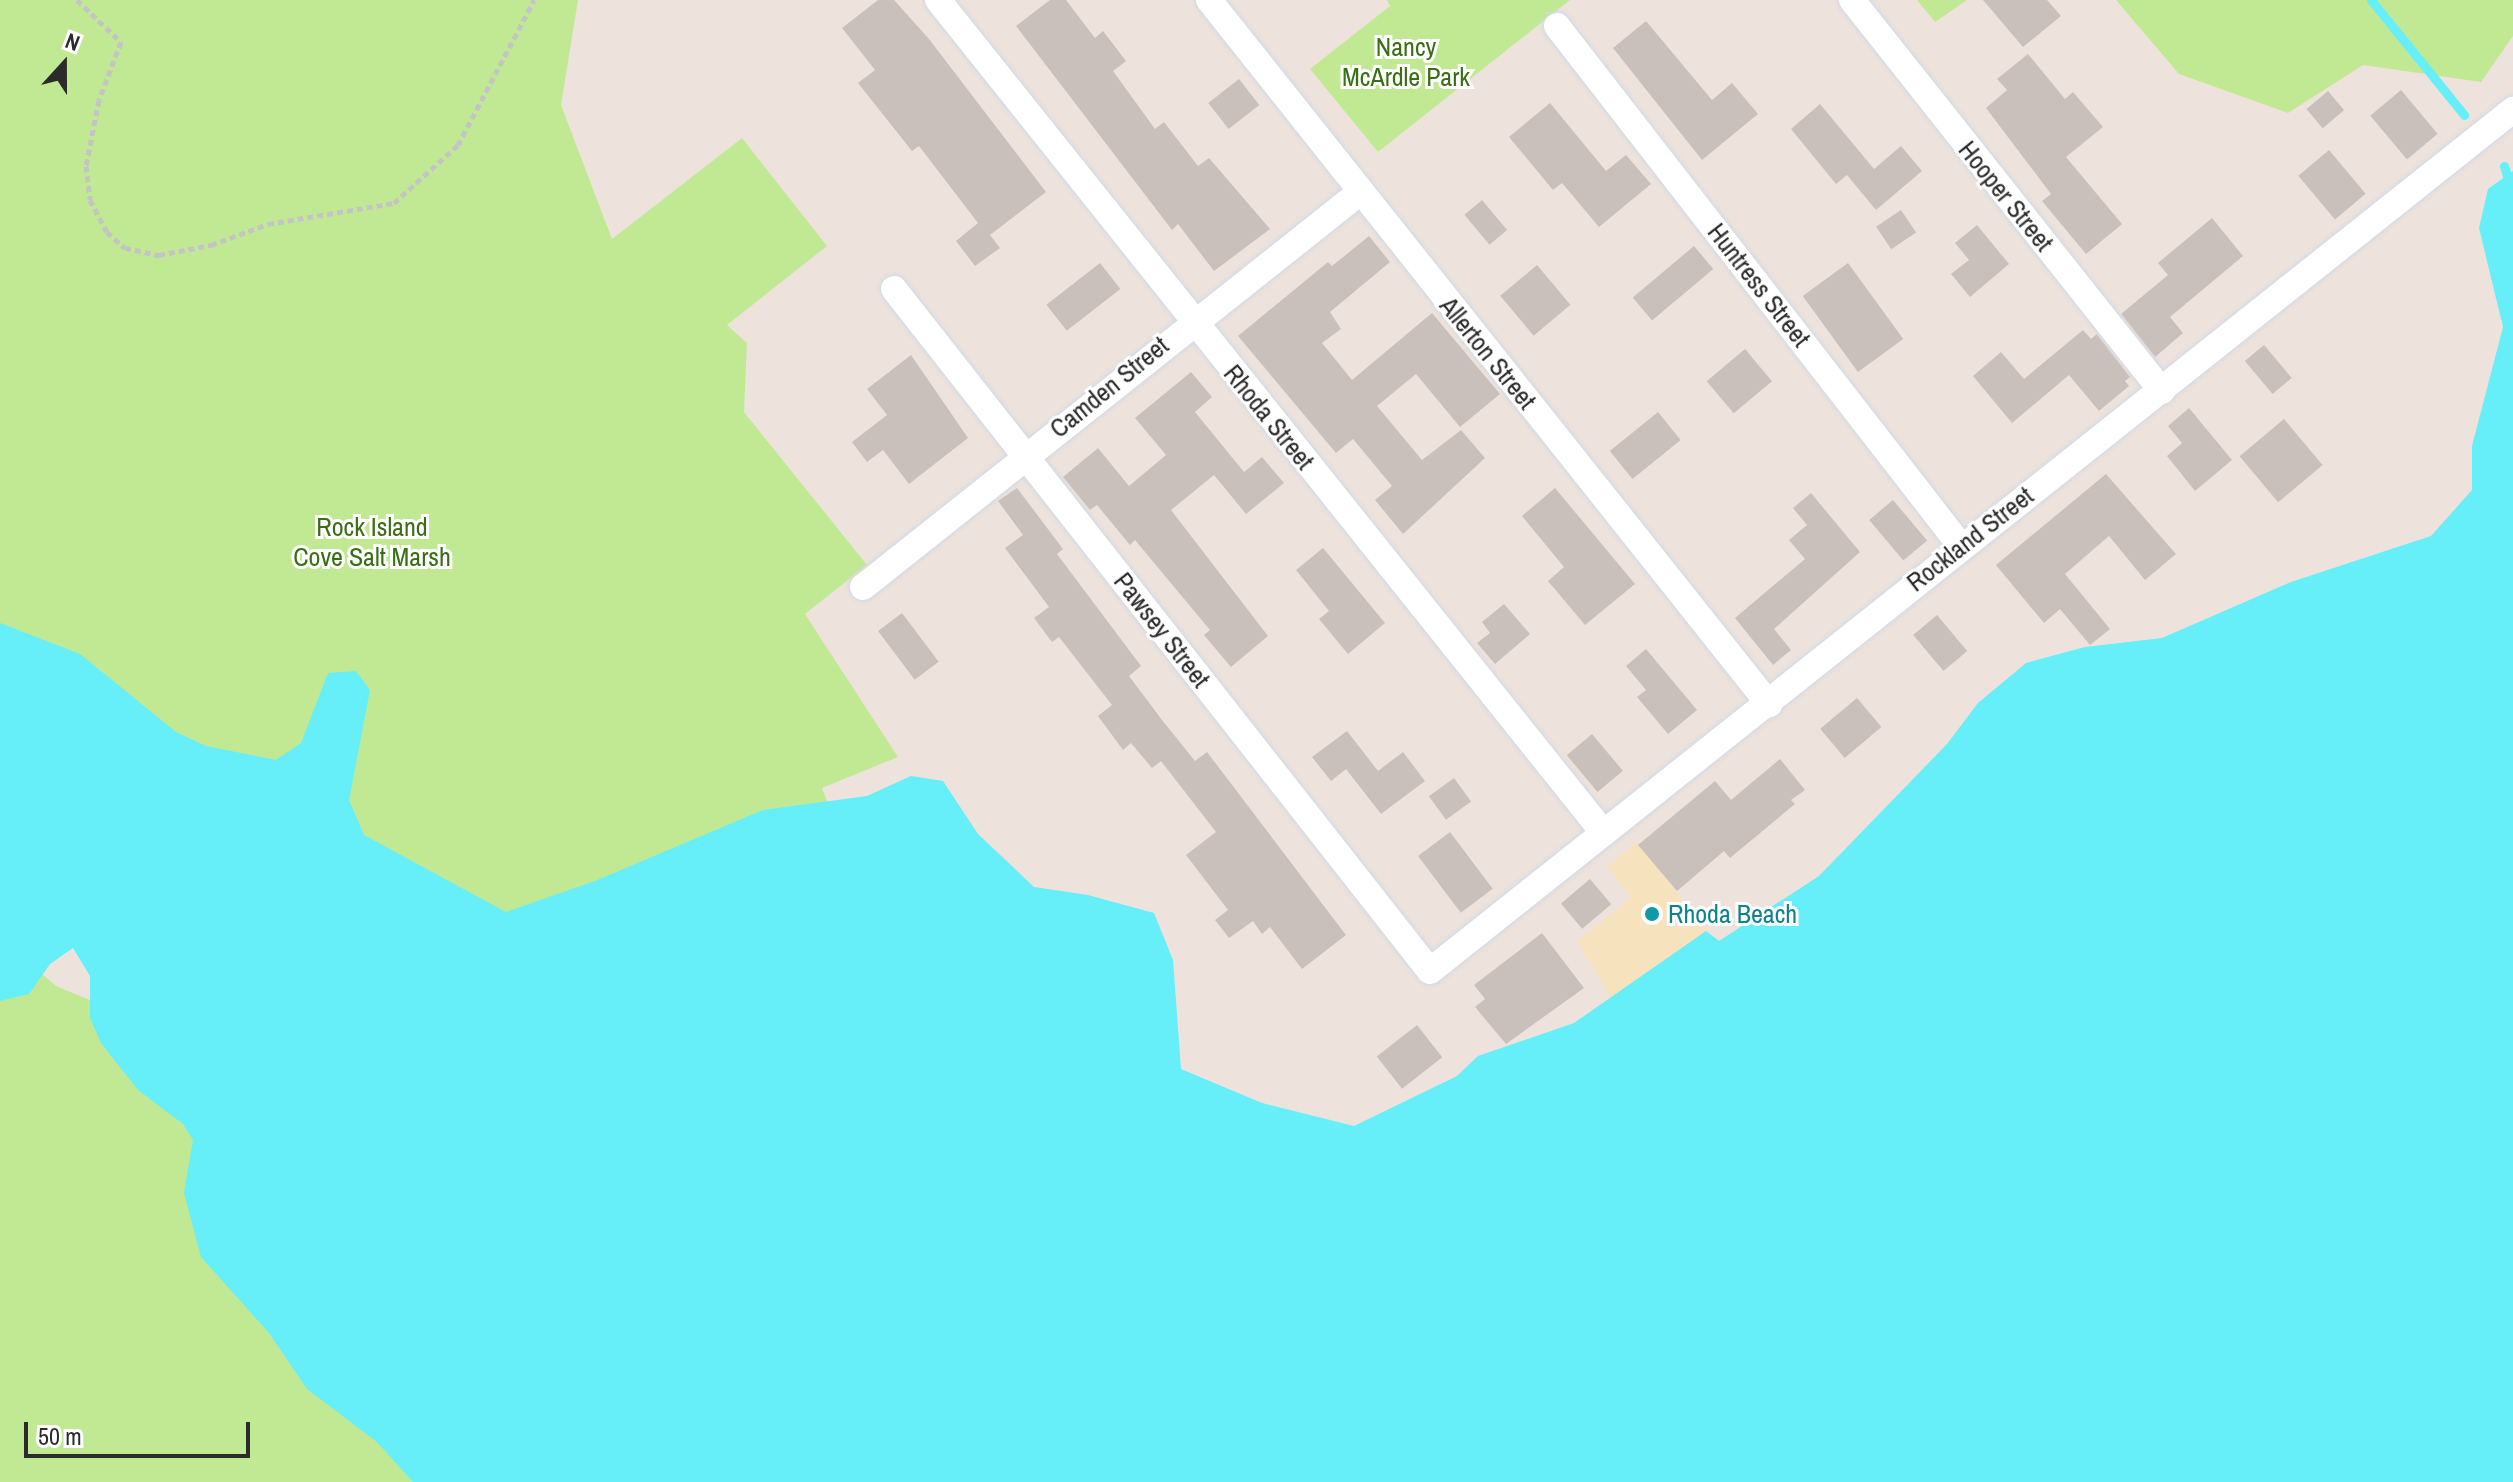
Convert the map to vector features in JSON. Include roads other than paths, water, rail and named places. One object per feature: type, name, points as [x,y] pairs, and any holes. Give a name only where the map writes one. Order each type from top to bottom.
[{"type":"street","name":"Rhoda Street","points":[[938,0],[1603,832]]},
{"type":"street","name":"Allerton Street","points":[[1209,0],[1359,193],[1769,704]]},
{"type":"street","name":"Hooper Street","points":[[1852,0],[2162,391]]},
{"type":"street","name":"Huntress Street","points":[[1557,26],[1960,545]]},
{"type":"street","name":"Rockland Street","points":[[1430,971],[1769,704],[1960,545],[2162,391],[2513,110]]},
{"type":"street","name":"Camden Street","points":[[863,587],[1192,321],[1359,193]]},
{"type":"street","name":"Pawsey Street","points":[[894,289],[1430,971]]},
{"type":"water","points":[[2513,171],[2513,1482],[413,1482],[377,1442],[307,1389],[269,1333],[201,1257],[184,1193],[193,1140],[183,1124],[138,1090],[101,1043],[90,1018],[90,976],[73,948],[50,964],[29,994],[0,1001],[0,623],[80,654],[176,732],[206,746],[276,760],[301,743],[328,673],[356,671],[370,690],[349,800],[364,835],[506,912],[595,881],[763,810],[867,796],[911,776],[943,781],[978,834],[1034,887],[1088,895],[1154,913],[1173,960],[1181,1069],[1262,1103],[1354,1126],[1457,1076],[1478,1056],[1574,1023],[1706,931],[1719,941],[1819,876],[1947,744],[1978,703],[2026,663],[2085,647],[2162,638],[2291,582],[2431,536],[2472,490],[2472,446],[2503,327],[2479,228],[2488,189]]},
{"type":"waterway","points":[[2371,0],[2464,115]]},
{"type":"waterway","points":[[2504,166],[2513,193]]},
{"type":"place","name":"Rhoda Beach","points":[[1652,914]]},
{"type":"park label","name":"Nancy McArdle Park","points":[[1406,62]]},
{"type":"park label","name":"Rock Island Cove Salt Marsh","points":[[372,542]]}]
